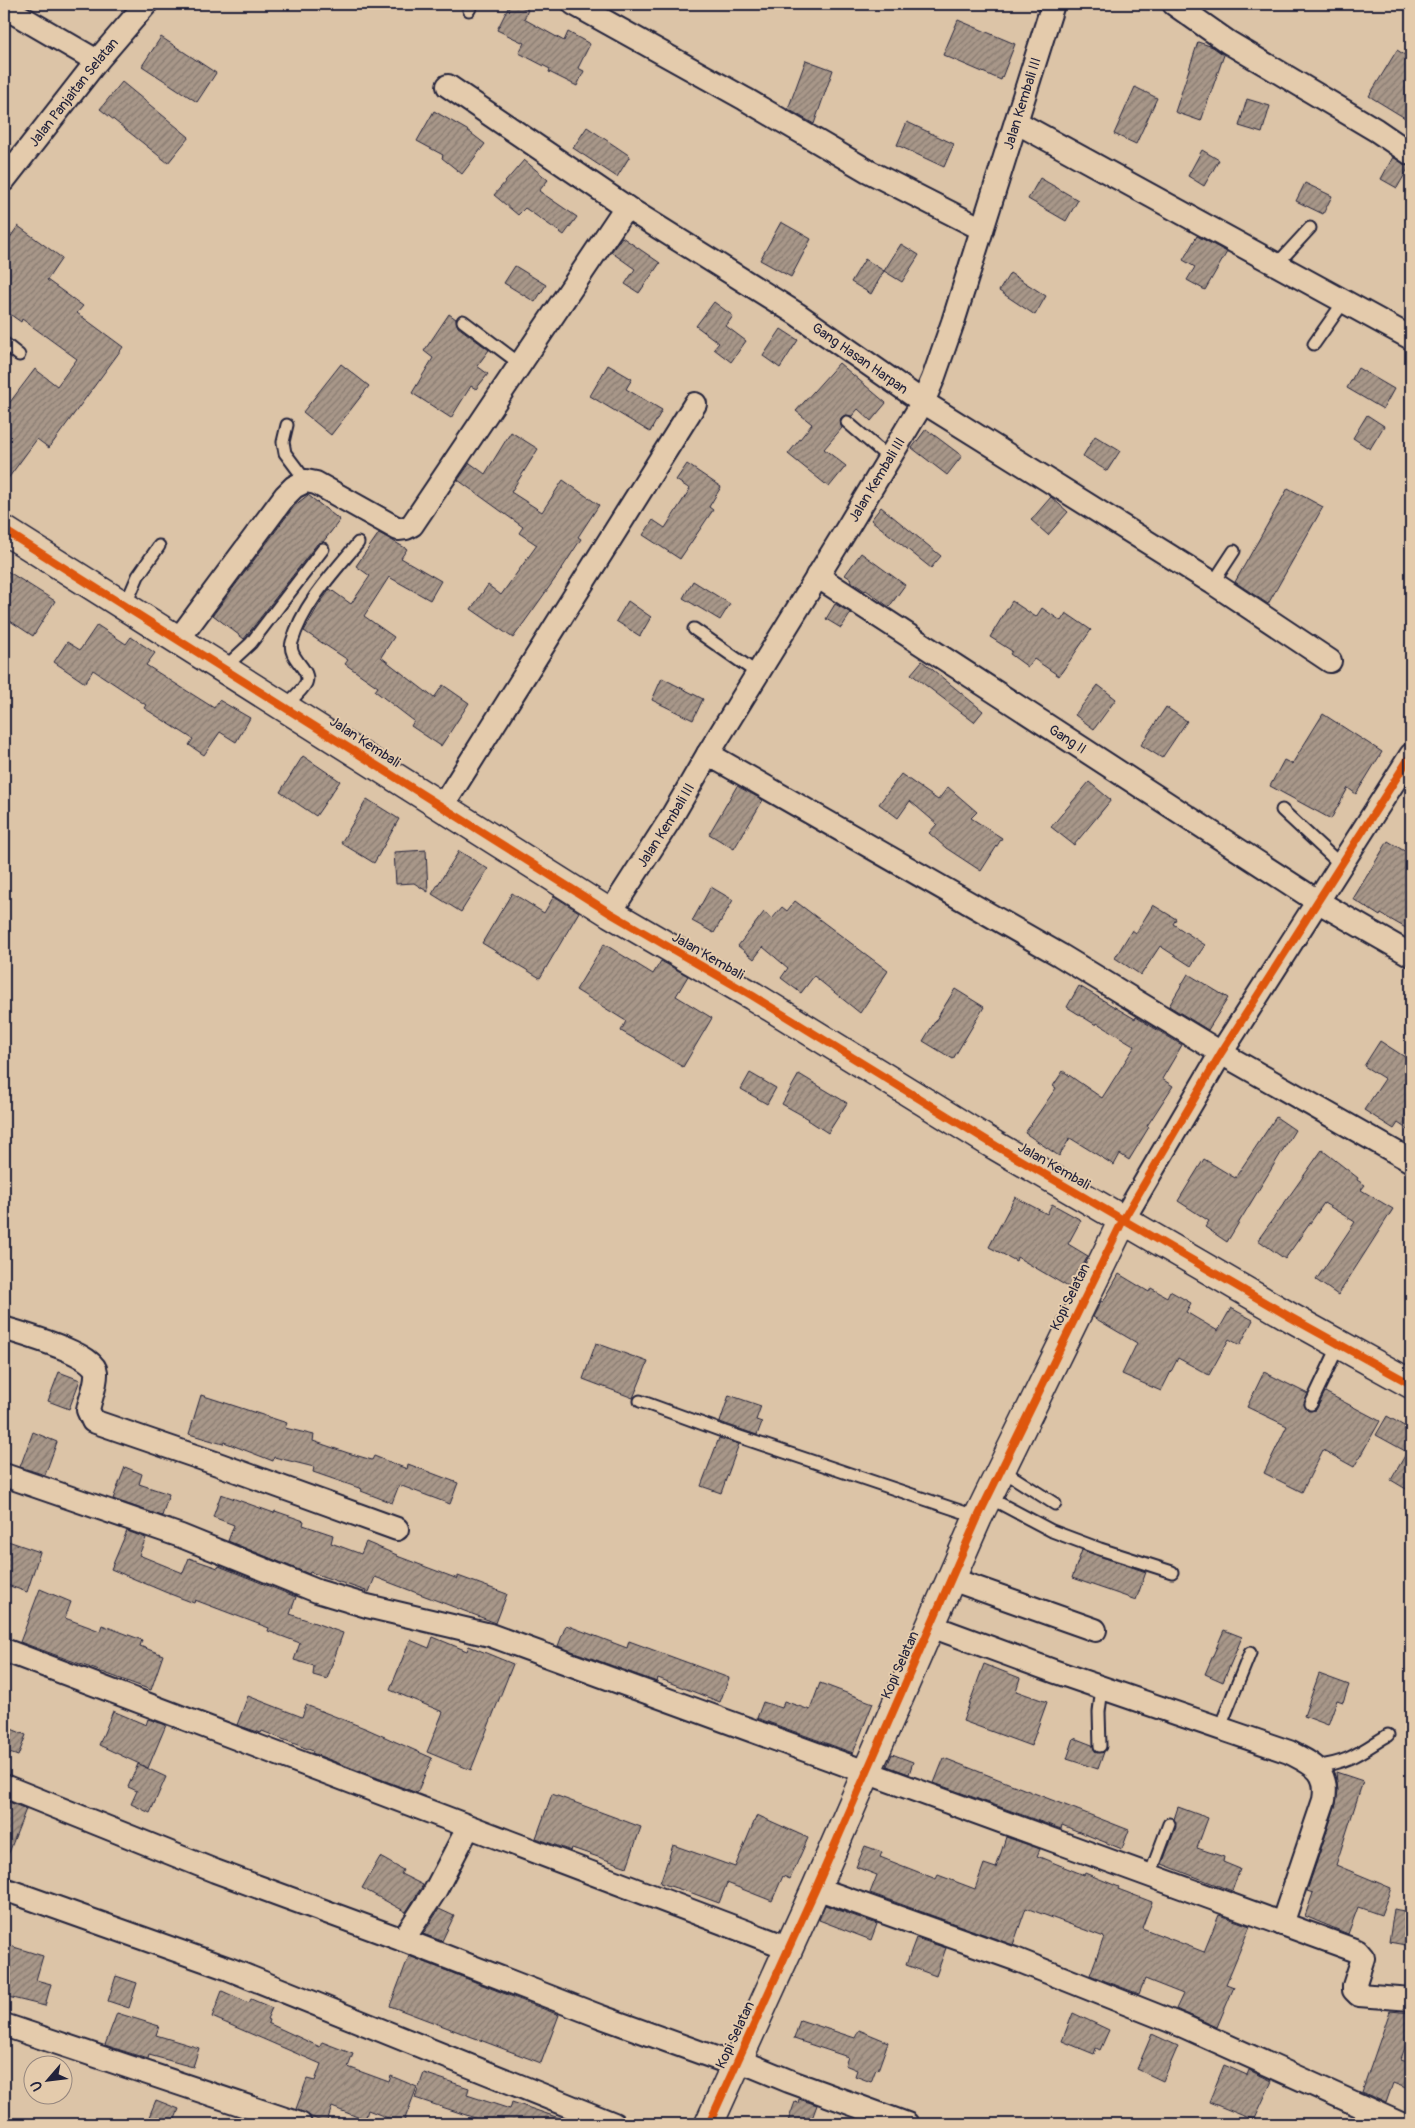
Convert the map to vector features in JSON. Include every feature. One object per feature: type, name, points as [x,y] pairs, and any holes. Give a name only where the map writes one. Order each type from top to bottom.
[{"type":"street","name":"Jalan Panjaitan Selatan","points":[[4,180],[97,61],[146,4]]},
{"type":"street","points":[[574,4],[745,99],[868,171],[982,229]]},
{"type":"street","name":"Jalan Kembali III","points":[[610,913],[671,818],[757,673],[923,402],[934,379],[948,338],[1053,4]]},
{"type":"street","points":[[1174,4],[1228,42],[1376,130],[1411,154]]},
{"type":"street","points":[[4,7],[97,61]]},
{"type":"street","name":"Gang Hasan Harpan","points":[[448,86],[626,207],[796,314],[923,402],[1213,583],[1330,661]]},
{"type":"street","points":[[1016,122],[1345,300],[1411,338]]},
{"type":"street","points":[[178,640],[285,496],[294,487],[306,481],[316,483],[398,529],[406,528],[412,524],[422,512],[626,207]]},
{"type":"street","points":[[442,807],[695,404]]},
{"type":"street","name":"Jalan Kembali","points":[[4,530],[610,913],[753,996],[996,1146],[1122,1220],[1411,1384]]},
{"type":"street","name":"Gang II","points":[[817,576],[1317,901],[1411,955]]},
{"type":"street","points":[[708,754],[1060,955],[1220,1053],[1411,1161]]},
{"type":"street","points":[[1122,1220],[1220,1053],[1411,755]]},
{"type":"street","name":"Kopi Selatan","points":[[709,2124],[816,1888],[983,1507],[1122,1220]]},
{"type":"street","points":[[4,1328],[57,1346],[91,1363],[96,1372],[88,1410],[93,1421],[397,1529]]},
{"type":"street","points":[[4,1474],[181,1536],[317,1591],[367,1606],[490,1635],[1282,1924],[1361,1954],[1362,1965],[1354,1986],[1354,1990],[1359,1995],[1411,1999]]},
{"type":"street","points":[[951,1579],[1095,1630]]},
{"type":"street","points":[[931,1626],[1102,1688],[1289,1752],[1316,1766],[1323,1776],[1326,1788],[1324,1800],[1282,1924]]},
{"type":"street","points":[[4,1650],[468,1828],[789,1948]]},
{"type":"street","points":[[4,1786],[215,1871],[403,1940],[599,2016],[736,2062],[907,2124]]},
{"type":"street","points":[[403,1940],[435,1891],[468,1828]]},
{"type":"street","points":[[816,1888],[1015,1959],[1183,2026],[1400,2124]]},
{"type":"street","points":[[4,1890],[229,1969],[614,2124]]},
{"type":"street","points":[[4,2025],[300,2124]]},
{"type":"lane","points":[[1277,264],[1310,228]]},
{"type":"lane","points":[[1314,344],[1345,300]]},
{"type":"lane","points":[[463,321],[520,364]]},
{"type":"lane","points":[[4,343],[19,356]]},
{"type":"lane","points":[[847,422],[889,458]]},
{"type":"lane","points":[[286,425],[282,442],[285,453],[306,481]]},
{"type":"lane","points":[[285,706],[306,683],[306,674],[291,653],[292,643],[300,622],[322,588],[358,543]]},
{"type":"lane","points":[[125,606],[138,576],[159,546]]},
{"type":"lane","points":[[223,668],[251,643],[323,549]]},
{"type":"lane","points":[[1213,583],[1234,551]]},
{"type":"lane","points":[[694,629],[757,673]]},
{"type":"lane","points":[[1282,810],[1341,865]]},
{"type":"lane","points":[[1311,1404],[1339,1344]]},
{"type":"lane","points":[[640,1401],[725,1432],[983,1507],[1100,1549],[1172,1572]]},
{"type":"lane","points":[[1001,1470],[1055,1504]]},
{"type":"lane","points":[[1220,1727],[1250,1653]]},
{"type":"lane","points":[[1100,1746],[1099,1712],[1102,1688]]},
{"type":"lane","points":[[1316,1766],[1334,1765],[1352,1757],[1388,1735]]},
{"type":"lane","points":[[1150,1875],[1169,1824]]},
{"type":"building","points":[[510,4],[516,4],[528,10],[524,19],[564,41],[568,32],[590,44],[578,68],[584,71],[577,86],[549,72],[550,69],[519,53],[524,43],[497,30]]},
{"type":"building","points":[[958,20],[1015,44],[1001,80],[943,55]]},
{"type":"building","points":[[161,37],[216,73],[197,102],[142,66]]},
{"type":"building","points":[[1198,42],[1213,47],[1224,55],[1201,121],[1175,112]]},
{"type":"building","points":[[1397,50],[1411,59],[1411,108],[1405,118],[1369,96]]},
{"type":"building","points":[[806,60],[833,70],[814,124],[788,109]]},
{"type":"building","points":[[122,82],[189,137],[168,163],[100,109]]},
{"type":"building","points":[[1135,87],[1157,98],[1136,144],[1114,134]]},
{"type":"building","points":[[1247,99],[1270,106],[1262,133],[1239,126]]},
{"type":"building","points":[[434,111],[467,130],[485,144],[462,174],[442,158],[443,155],[417,141]]},
{"type":"building","points":[[907,122],[954,144],[944,167],[897,145]]},
{"type":"building","points":[[587,127],[630,156],[617,177],[573,148]]},
{"type":"building","points":[[1202,150],[1219,160],[1204,186],[1188,176]]},
{"type":"building","points":[[1393,157],[1409,167],[1397,188],[1381,179]]},
{"type":"building","points":[[524,160],[548,180],[539,191],[577,217],[564,235],[525,208],[518,215],[494,195]]},
{"type":"building","points":[[1040,178],[1078,200],[1066,221],[1028,199]]},
{"type":"building","points":[[1305,183],[1332,196],[1323,214],[1296,201]]},
{"type":"building","points":[[781,222],[811,239],[791,277],[760,260]]},
{"type":"building","points":[[18,226],[62,258],[47,280],[83,306],[77,313],[123,347],[49,448],[37,439],[4,484],[4,410],[35,369],[57,386],[77,359],[22,319],[21,322],[4,310],[4,246]]},
{"type":"building","points":[[1197,236],[1227,252],[1205,290],[1187,280],[1195,267],[1183,260]]},
{"type":"building","points":[[622,237],[660,263],[639,293],[625,284],[635,269],[611,252]]},
{"type":"building","points":[[901,244],[919,255],[902,282],[884,271]]},
{"type":"building","points":[[865,259],[884,271],[871,294],[851,282]]},
{"type":"building","points":[[515,266],[546,285],[535,302],[504,283]]},
{"type":"building","points":[[1010,273],[1046,296],[1035,315],[999,291]]},
{"type":"building","points":[[714,302],[733,316],[726,326],[746,341],[731,362],[714,349],[719,343],[696,326]]},
{"type":"building","points":[[449,314],[456,319],[458,327],[489,350],[477,366],[488,374],[476,389],[471,386],[451,418],[412,393],[433,358],[424,351]]},
{"type":"building","points":[[781,329],[798,340],[780,368],[763,356]]},
{"type":"building","points":[[839,363],[886,403],[871,421],[858,409],[852,416],[845,415],[841,418],[840,424],[842,428],[824,449],[846,466],[829,487],[788,454],[812,424],[796,411]]},
{"type":"building","points":[[341,364],[369,386],[331,435],[303,412]]},
{"type":"building","points":[[608,365],[632,379],[626,389],[662,410],[650,432],[590,396]]},
{"type":"building","points":[[1358,368],[1394,389],[1383,409],[1347,388]]},
{"type":"building","points":[[1367,415],[1384,426],[1370,449],[1353,438]]},
{"type":"building","points":[[926,429],[962,456],[947,475],[912,448]]},
{"type":"building","points":[[511,432],[538,449],[511,492],[542,512],[563,480],[599,505],[578,537],[581,539],[513,638],[471,609],[488,585],[501,595],[537,545],[519,533],[523,527],[458,480],[470,463],[485,474]]},
{"type":"building","points":[[1095,436],[1120,451],[1107,471],[1083,456]]},
{"type":"building","points":[[687,464],[721,487],[709,507],[713,510],[680,559],[643,535],[653,520],[665,528],[690,489],[676,480]]},
{"type":"building","points":[[1288,488],[1323,507],[1268,604],[1235,582]]},
{"type":"building","points":[[308,495],[340,520],[323,542],[317,544],[244,639],[213,615],[295,505]]},
{"type":"building","points":[[1051,497],[1068,512],[1048,535],[1031,520]]},
{"type":"building","points":[[881,507],[941,556],[931,568],[871,520]]},
{"type":"building","points":[[379,533],[407,549],[401,558],[441,581],[430,600],[389,577],[364,616],[394,637],[381,657],[434,698],[443,685],[469,703],[441,746],[411,726],[414,721],[375,691],[378,687],[345,664],[348,660],[304,631],[330,589],[351,604],[370,576],[356,566]]},
{"type":"building","points":[[861,553],[905,585],[889,607],[850,581],[851,579],[845,575]]},
{"type":"building","points":[[4,569],[55,601],[33,636],[4,617]]},
{"type":"building","points":[[693,581],[730,604],[720,620],[683,598]]},
{"type":"building","points":[[628,601],[651,617],[640,636],[616,621]]},
{"type":"building","points":[[1012,601],[1036,617],[1042,608],[1061,621],[1066,613],[1091,630],[1059,676],[1034,659],[1028,667],[1010,654],[1012,651],[990,637]]},
{"type":"building","points":[[835,604],[851,613],[841,628],[826,619]]},
{"type":"building","points":[[97,625],[126,644],[131,637],[155,653],[146,665],[214,708],[219,700],[250,718],[236,742],[220,732],[204,755],[189,745],[193,739],[144,708],[146,705],[93,670],[85,683],[54,662],[67,642],[80,650]]},
{"type":"building","points":[[922,661],[983,711],[974,722],[911,674]]},
{"type":"building","points":[[662,678],[703,699],[693,720],[652,700]]},
{"type":"building","points":[[1098,685],[1116,699],[1094,729],[1075,715]]},
{"type":"building","points":[[1166,707],[1187,721],[1162,758],[1141,745]]},
{"type":"building","points":[[1323,714],[1382,752],[1356,794],[1348,788],[1331,819],[1270,786],[1284,760],[1292,764]]},
{"type":"building","points":[[303,756],[340,781],[316,816],[280,792]]},
{"type":"building","points":[[901,774],[938,800],[948,787],[977,812],[971,818],[1002,838],[981,871],[946,848],[929,833],[937,824],[910,801],[898,818],[879,804]]},
{"type":"building","points":[[1089,782],[1111,800],[1074,845],[1051,827]]},
{"type":"building","points":[[737,786],[763,800],[734,849],[709,834]]},
{"type":"building","points":[[367,799],[399,819],[374,863],[341,843]]},
{"type":"building","points":[[1388,841],[1411,855],[1411,931],[1381,914],[1380,916],[1353,899]]},
{"type":"building","points":[[426,850],[428,892],[414,883],[396,884],[394,852]]},
{"type":"building","points":[[459,851],[488,869],[461,912],[432,894]]},
{"type":"building","points":[[711,887],[733,900],[714,933],[692,921]]},
{"type":"building","points":[[512,893],[544,913],[554,896],[579,912],[540,978],[482,943]]},
{"type":"building","points":[[795,901],[888,971],[860,1013],[814,976],[801,993],[781,978],[788,968],[763,947],[754,959],[738,946],[764,912],[772,919],[782,907],[787,911]]},
{"type":"building","points":[[1153,905],[1176,919],[1173,924],[1205,945],[1191,966],[1160,946],[1141,975],[1115,958],[1132,930],[1136,933]]},
{"type":"building","points":[[604,944],[653,974],[661,961],[688,976],[676,996],[712,1018],[683,1067],[621,1031],[626,1021],[576,990]]},
{"type":"building","points":[[1188,974],[1228,998],[1208,1030],[1169,1006]]},
{"type":"building","points":[[1079,986],[1182,1045],[1162,1079],[1173,1086],[1147,1126],[1149,1127],[1129,1160],[1120,1154],[1114,1165],[1070,1138],[1059,1156],[1025,1133],[1056,1088],[1053,1086],[1063,1071],[1102,1098],[1135,1046],[1067,1007]]},
{"type":"building","points":[[955,989],[984,1007],[953,1059],[923,1041]]},
{"type":"building","points":[[1380,1041],[1411,1061],[1411,1132],[1398,1123],[1394,1129],[1364,1110],[1385,1079],[1364,1066]]},
{"type":"building","points":[[750,1073],[776,1088],[767,1104],[741,1089]]},
{"type":"building","points":[[799,1074],[847,1103],[828,1133],[809,1119],[782,1104]]},
{"type":"building","points":[[1276,1117],[1295,1130],[1227,1242],[1205,1227],[1209,1221],[1178,1201],[1204,1159],[1235,1178]]},
{"type":"building","points":[[1322,1150],[1365,1185],[1361,1190],[1393,1209],[1338,1295],[1316,1280],[1355,1222],[1324,1203],[1285,1259],[1258,1240]]},
{"type":"building","points":[[1015,1197],[1047,1214],[1052,1204],[1081,1220],[1068,1244],[1088,1256],[1070,1288],[1017,1257],[1016,1261],[989,1247]]},
{"type":"building","points":[[1119,1274],[1149,1292],[1151,1288],[1167,1297],[1170,1291],[1191,1303],[1186,1312],[1218,1331],[1231,1308],[1253,1320],[1240,1345],[1229,1339],[1209,1375],[1178,1358],[1161,1391],[1122,1374],[1137,1343],[1093,1317]]},
{"type":"building","points":[[596,1343],[648,1362],[633,1398],[583,1379]]},
{"type":"building","points":[[59,1372],[80,1380],[69,1409],[48,1401]]},
{"type":"building","points":[[1264,1372],[1308,1394],[1304,1404],[1308,1411],[1316,1410],[1325,1392],[1380,1421],[1354,1467],[1323,1450],[1302,1492],[1264,1473],[1287,1426],[1247,1407]]},
{"type":"building","points":[[201,1395],[287,1423],[285,1428],[314,1435],[313,1441],[348,1453],[372,1460],[374,1456],[407,1469],[408,1464],[458,1483],[450,1504],[399,1485],[392,1503],[361,1491],[362,1489],[313,1472],[314,1467],[274,1457],[273,1461],[224,1442],[223,1444],[189,1434]]},
{"type":"building","points":[[729,1395],[761,1406],[756,1420],[762,1422],[757,1435],[720,1422]]},
{"type":"building","points":[[1387,1416],[1411,1430],[1411,1492],[1391,1480],[1407,1452],[1376,1435]]},
{"type":"building","points":[[33,1432],[57,1442],[45,1475],[20,1467]]},
{"type":"building","points":[[719,1438],[739,1444],[721,1493],[701,1486]]},
{"type":"building","points":[[125,1467],[142,1474],[139,1484],[169,1494],[162,1516],[113,1499]]},
{"type":"building","points":[[221,1494],[274,1513],[275,1511],[304,1521],[303,1525],[333,1535],[331,1543],[361,1554],[366,1542],[458,1579],[458,1576],[507,1594],[496,1623],[375,1577],[369,1592],[310,1572],[309,1574],[228,1541],[234,1525],[213,1517]]},
{"type":"building","points":[[127,1531],[146,1538],[139,1555],[183,1573],[189,1558],[218,1568],[219,1566],[296,1597],[290,1614],[343,1633],[327,1679],[313,1675],[314,1666],[294,1660],[300,1643],[268,1631],[269,1628],[195,1600],[194,1603],[111,1569]]},
{"type":"building","points":[[8,1541],[40,1552],[27,1592],[4,1584],[4,1553]]},
{"type":"building","points":[[1082,1550],[1146,1572],[1136,1600],[1072,1578]]},
{"type":"building","points":[[40,1589],[71,1602],[65,1618],[100,1631],[102,1625],[142,1640],[140,1646],[163,1655],[151,1690],[20,1642]]},
{"type":"building","points":[[566,1625],[627,1648],[629,1641],[729,1678],[720,1702],[658,1678],[657,1682],[558,1646]]},
{"type":"building","points":[[1224,1630],[1242,1637],[1223,1682],[1205,1674]]},
{"type":"building","points":[[433,1637],[467,1651],[469,1646],[513,1664],[471,1770],[427,1752],[443,1712],[390,1690],[410,1640],[429,1648]]},
{"type":"building","points":[[984,1664],[1020,1678],[1016,1691],[1047,1702],[1031,1746],[963,1721]]},
{"type":"building","points":[[1319,1674],[1349,1685],[1343,1702],[1337,1700],[1328,1725],[1304,1716]]},
{"type":"building","points":[[820,1683],[873,1703],[853,1753],[757,1718],[763,1702],[782,1708],[784,1701],[810,1710]]},
{"type":"building","points":[[248,1696],[302,1717],[306,1705],[367,1729],[432,1758],[417,1793],[312,1753],[313,1751],[262,1731],[261,1733],[237,1725]]},
{"type":"building","points":[[113,1711],[146,1725],[148,1719],[166,1725],[148,1768],[99,1745]]},
{"type":"building","points":[[4,1726],[26,1735],[18,1756],[4,1751]]},
{"type":"building","points":[[1074,1738],[1092,1745],[1097,1753],[1104,1752],[1098,1769],[1067,1759]]},
{"type":"building","points":[[892,1754],[913,1762],[909,1774],[887,1766]]},
{"type":"building","points":[[944,1758],[1129,1830],[1122,1849],[1062,1825],[1061,1829],[934,1783]]},
{"type":"building","points":[[138,1764],[166,1777],[150,1813],[131,1804],[137,1791],[128,1787]]},
{"type":"building","points":[[1336,1772],[1363,1781],[1336,1865],[1391,1888],[1381,1915],[1358,1907],[1348,1934],[1305,1916],[1313,1893],[1307,1891],[1336,1804],[1338,1791]]},
{"type":"building","points":[[552,1794],[641,1827],[627,1867],[572,1848],[571,1851],[536,1838]]},
{"type":"building","points":[[4,1800],[26,1809],[5,1863],[4,1862]]},
{"type":"building","points":[[1178,1807],[1208,1818],[1197,1848],[1224,1857],[1223,1862],[1240,1869],[1232,1891],[1162,1864],[1176,1827],[1174,1819]]},
{"type":"building","points":[[757,1815],[808,1838],[790,1879],[783,1876],[772,1901],[727,1883],[719,1903],[660,1883],[673,1845],[735,1867]]},
{"type":"building","points":[[1006,1837],[1040,1849],[1037,1856],[1084,1875],[1085,1873],[1119,1887],[1118,1889],[1152,1902],[1142,1928],[1204,1952],[1219,1915],[1250,1926],[1226,1984],[1234,1987],[1217,2027],[1176,2009],[1183,1994],[1145,1979],[1139,1994],[1090,1975],[1104,1937],[1026,1908],[1013,1945],[870,1893],[877,1875],[856,1867],[865,1846],[882,1852],[880,1857],[936,1879],[938,1875],[975,1889],[984,1864],[996,1868]]},
{"type":"building","points":[[380,1857],[403,1870],[401,1874],[423,1885],[406,1912],[362,1888]]},
{"type":"building","points":[[825,1905],[877,1924],[871,1940],[819,1920]]},
{"type":"building","points":[[439,1909],[454,1916],[442,1941],[423,1934]]},
{"type":"building","points":[[1394,1909],[1411,1912],[1411,1946],[1389,1942]]},
{"type":"building","points":[[916,1938],[946,1948],[936,1976],[906,1965]]},
{"type":"building","points":[[4,1944],[43,1956],[36,1980],[51,1984],[45,2006],[4,1996]]},
{"type":"building","points":[[409,1956],[559,2015],[541,2063],[390,2006]]},
{"type":"building","points":[[116,1976],[137,1983],[129,2008],[108,2001]]},
{"type":"building","points":[[222,1991],[249,2003],[251,1999],[272,2008],[267,2019],[269,2020],[268,2023],[320,2047],[322,2042],[353,2054],[348,2067],[389,2082],[391,2076],[417,2087],[403,2124],[368,2110],[365,2120],[332,2107],[326,2124],[296,2109],[307,2079],[315,2081],[321,2064],[212,2017]]},
{"type":"building","points":[[1390,2011],[1411,2013],[1411,2030],[1401,2059],[1411,2062],[1411,2090],[1393,2083],[1386,2103],[1362,2092]]},
{"type":"building","points":[[117,2013],[159,2026],[156,2035],[199,2048],[193,2067],[149,2055],[148,2059],[105,2045]]},
{"type":"building","points":[[1073,2013],[1109,2030],[1100,2050],[1096,2048],[1094,2054],[1062,2041]]},
{"type":"building","points":[[800,2020],[855,2038],[859,2030],[888,2042],[878,2070],[876,2069],[871,2082],[855,2076],[857,2070],[845,2065],[848,2057],[794,2039]]},
{"type":"building","points":[[1152,2034],[1178,2046],[1163,2081],[1137,2069]]},
{"type":"building","points":[[1224,2065],[1247,2075],[1249,2070],[1272,2081],[1254,2120],[1209,2102]]},
{"type":"building","points":[[424,2073],[469,2088],[467,2095],[510,2109],[512,2102],[568,2121],[567,2124],[493,2124],[415,2098]]},
{"type":"building","points":[[799,2099],[817,2105],[810,2124],[787,2124],[795,2102],[798,2103]]},
{"type":"building","points":[[156,2100],[179,2109],[173,2124],[146,2124]]},
{"type":"cycle path","points":[[4,530],[610,913],[753,996],[996,1146],[1290,1317],[1411,1384]]},
{"type":"cycle path","points":[[709,2124],[816,1888],[978,1517],[1123,1220],[1221,1053],[1411,755]]}]
